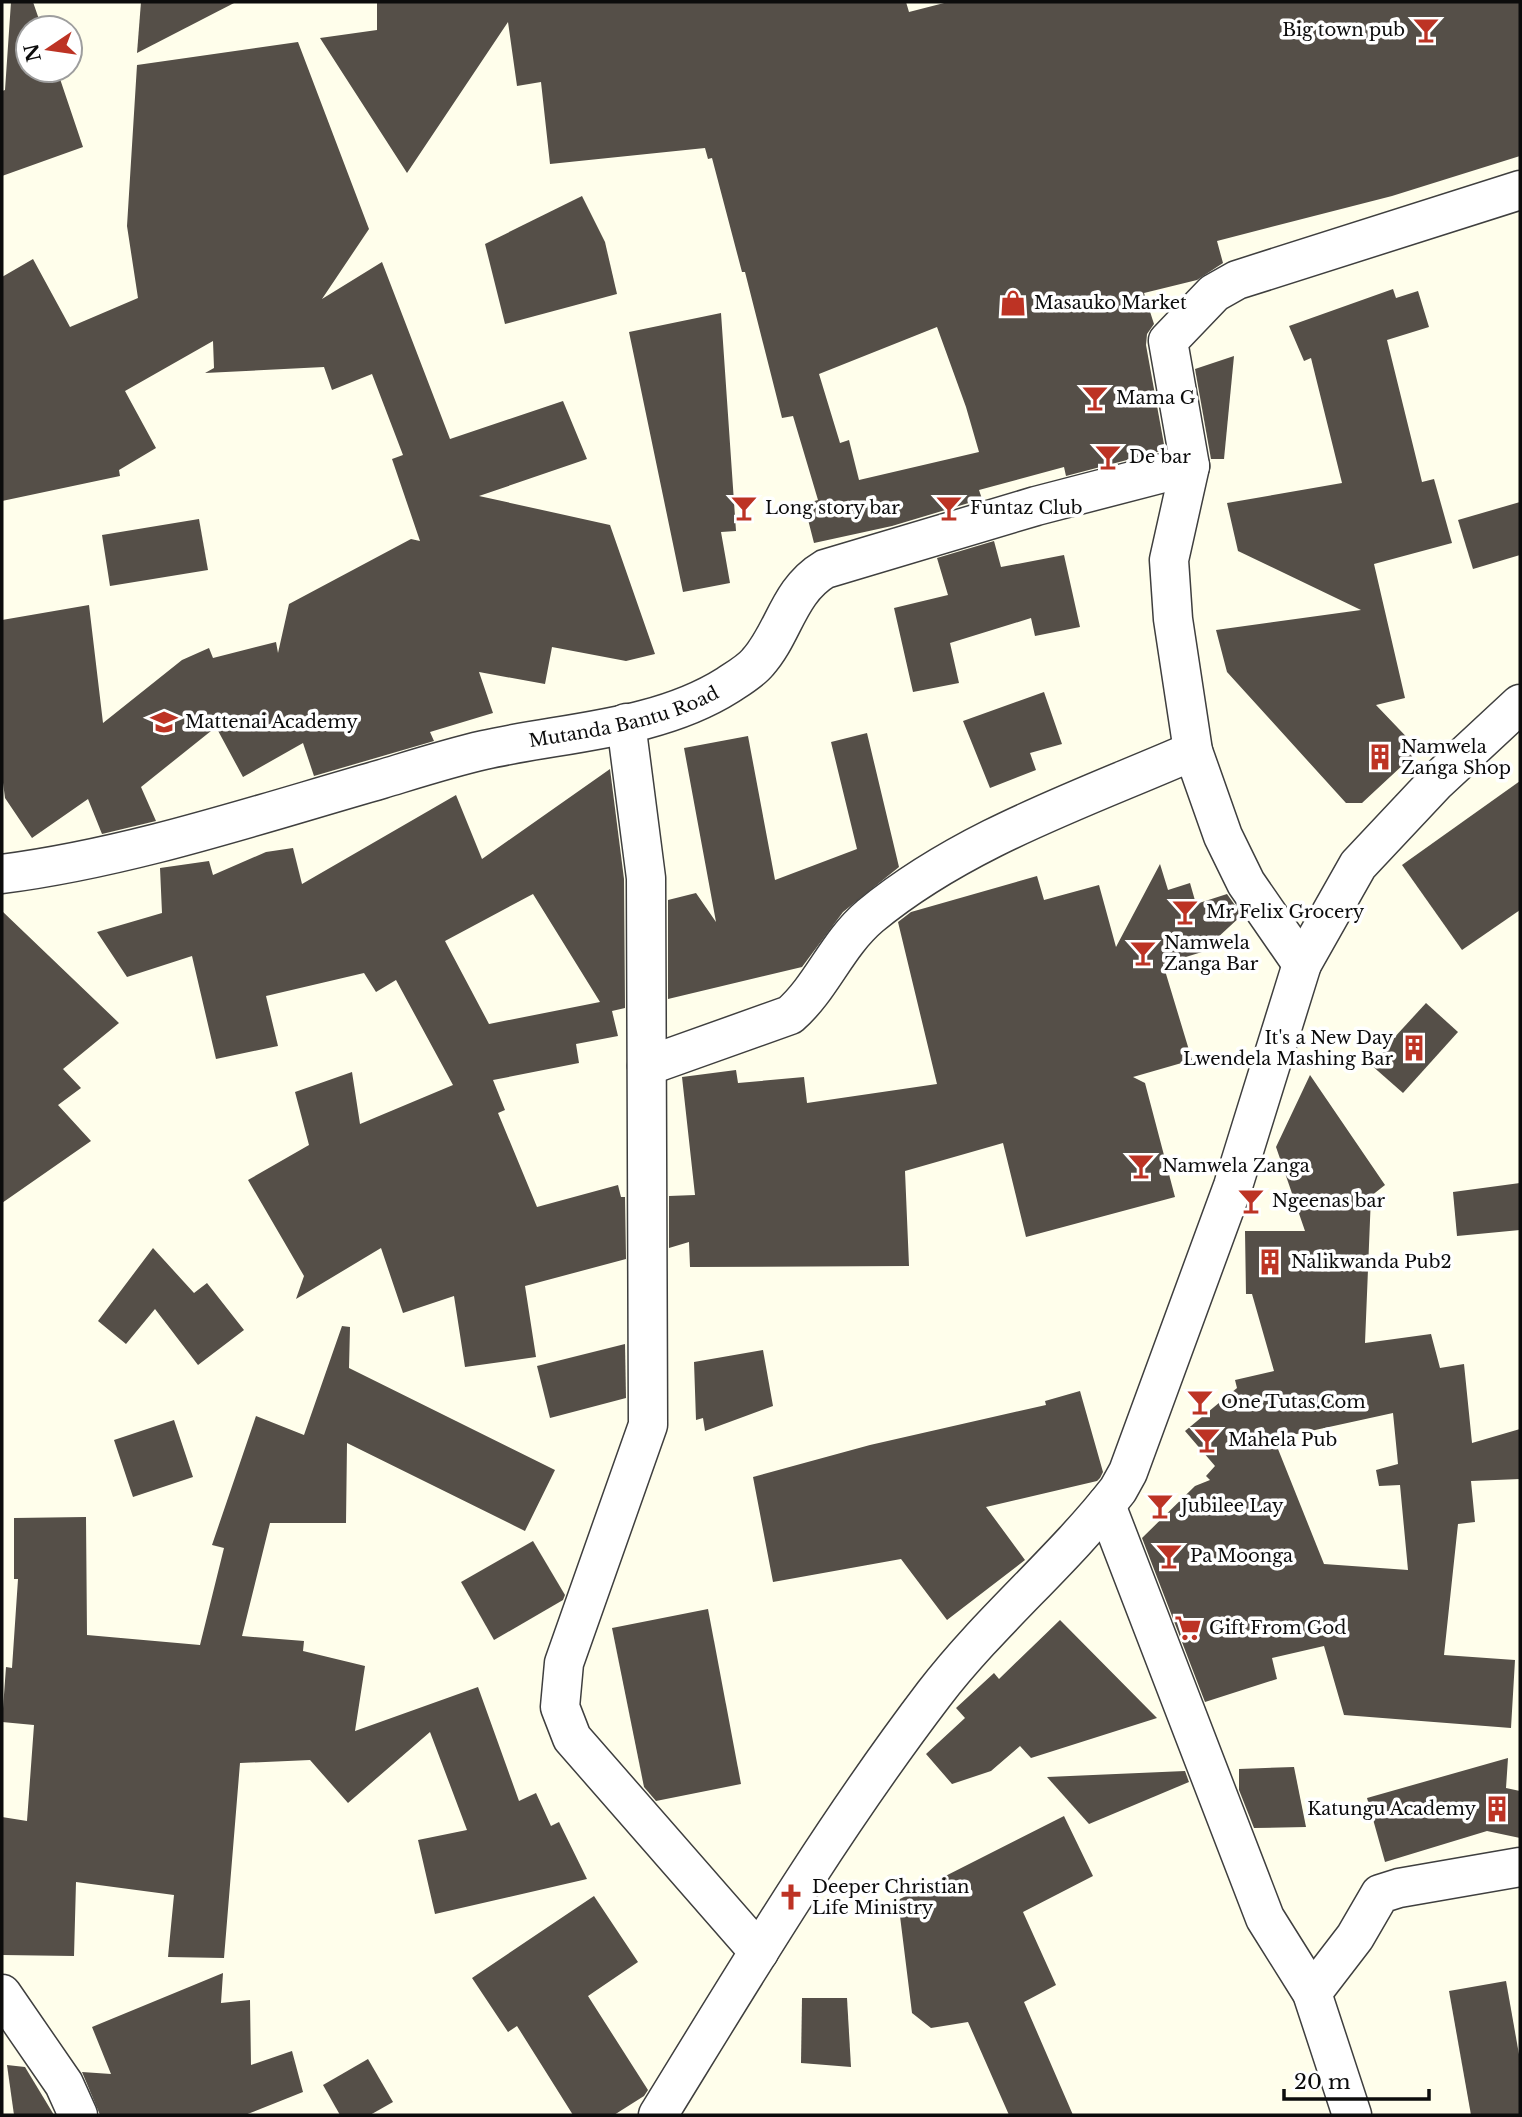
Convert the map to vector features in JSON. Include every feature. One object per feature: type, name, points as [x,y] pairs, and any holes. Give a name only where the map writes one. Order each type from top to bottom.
[{"type":"street","points":[[1302,964],[1246,883],[1223,836],[1193,751],[1172,619],[1169,560],[1190,466],[1168,341],[1214,293],[1237,280],[1520,190]]},
{"type":"street","name":"Mutanda Bantu Road","points":[[2,874],[74,864],[187,837],[482,750],[626,723],[683,705],[727,686],[758,663],[797,593],[811,577],[825,569],[1036,506],[1190,466]]},
{"type":"street","points":[[658,2115],[759,1952],[887,1757],[935,1692],[1106,1506],[1128,1472],[1233,1186],[1302,964],[1358,865],[1436,782],[1518,709]]},
{"type":"street","points":[[626,723],[646,878],[648,1424],[564,1664],[560,1707],[572,1738],[759,1952]]},
{"type":"street","points":[[647,1066],[790,1015],[805,1002],[826,967],[870,916],[937,869],[995,837],[1193,751]]},
{"type":"street","points":[[1106,1506],[1265,1919],[1312,1993],[1352,2115]]},
{"type":"street","points":[[1312,1993],[1355,1937],[1380,1894],[1399,1888],[1520,1867]]},
{"type":"street","points":[[2,1994],[64,2084],[78,2115]]},
{"type":"building","points":[[11,2],[33,2],[37,14],[14,14],[14,84],[62,84],[83,147],[2,176],[2,91],[5,90]]},
{"type":"building","points":[[141,2],[236,2],[137,53]]},
{"type":"building","name":"Masauko Market","points":[[377,2],[906,2],[909,12],[948,2],[1520,2],[1520,156],[1392,196],[1217,241],[1223,263],[1197,280],[1144,293],[1154,324],[1147,334],[1146,345],[1165,450],[1066,476],[1064,467],[979,490],[982,499],[892,526],[814,543],[804,504],[818,500],[793,416],[782,418],[745,272],[742,272],[712,158],[708,159],[705,148],[550,164],[541,82],[517,86],[508,22],[407,173],[320,38],[377,30]],"holes":[[[937,327],[979,452],[859,480],[849,440],[840,443],[819,374]]]},
{"type":"building","points":[[298,42],[369,229],[322,299],[382,262],[450,439],[563,401],[587,459],[479,496],[610,525],[655,654],[626,661],[552,647],[545,684],[479,672],[493,713],[430,732],[434,741],[314,776],[303,743],[243,777],[216,727],[141,787],[156,821],[102,834],[88,799],[32,838],[5,798],[2,775],[2,620],[89,605],[103,723],[182,660],[209,648],[213,658],[276,642],[278,653],[289,604],[411,539],[420,541],[392,459],[403,455],[372,374],[332,390],[324,367],[205,373],[214,368],[213,341],[125,391],[156,448],[119,470],[120,476],[2,501],[2,277],[33,259],[70,327],[138,298],[127,226],[137,65]]},
{"type":"building","points":[[582,196],[605,242],[617,294],[505,324],[485,244]]},
{"type":"building","points":[[1393,289],[1396,298],[1418,291],[1429,327],[1387,340],[1422,482],[1434,479],[1452,543],[1374,564],[1405,698],[1376,705],[1419,750],[1362,803],[1346,803],[1227,672],[1216,630],[1361,610],[1238,551],[1227,503],[1342,483],[1311,358],[1304,361],[1289,326]]},
{"type":"building","points":[[721,313],[736,531],[721,532],[730,583],[683,592],[629,332]]},
{"type":"building","points":[[1234,356],[1224,459],[1211,459],[1195,369]]},
{"type":"building","points":[[1520,502],[1520,555],[1473,569],[1458,520]]},
{"type":"building","points":[[199,519],[208,570],[110,586],[102,535]]},
{"type":"building","points":[[994,541],[1001,567],[1064,555],[1080,627],[1035,636],[1031,618],[950,643],[959,683],[913,692],[894,608],[948,595],[937,558]]},
{"type":"building","points":[[1044,692],[1062,744],[1030,753],[1036,770],[990,788],[963,721]]},
{"type":"building","points":[[867,733],[899,867],[843,912],[802,967],[668,999],[668,900],[696,893],[716,922],[684,748],[748,736],[775,880],[857,849],[831,742]]},
{"type":"building","points":[[610,769],[624,879],[625,1008],[612,1011],[618,1036],[576,1044],[579,1063],[493,1080],[505,1110],[498,1113],[537,1207],[618,1185],[621,1197],[625,1197],[626,1259],[525,1286],[536,1357],[465,1367],[454,1296],[403,1313],[381,1248],[296,1299],[304,1276],[248,1180],[309,1145],[295,1092],[352,1072],[360,1124],[453,1085],[396,980],[376,992],[364,973],[266,996],[278,1046],[216,1059],[192,956],[127,977],[97,932],[162,913],[160,868],[209,861],[213,875],[266,852],[293,848],[302,884],[456,795],[482,859]],"holes":[[[533,894],[600,1002],[489,1024],[445,941]]]},
{"type":"building","points":[[1520,781],[1520,910],[1462,950],[1402,865]]},
{"type":"building","points":[[1160,864],[1168,890],[1190,883],[1196,904],[1227,894],[1242,915],[1202,952],[1163,964],[1192,1060],[1133,1077],[1145,1083],[1175,1197],[1026,1237],[1003,1143],[905,1171],[909,1266],[690,1267],[689,1242],[669,1248],[669,1196],[695,1195],[682,1077],[736,1070],[738,1083],[804,1077],[807,1103],[937,1084],[898,922],[911,912],[1037,876],[1044,900],[1099,885],[1116,947]]},
{"type":"building","points":[[2,911],[119,1023],[63,1069],[81,1088],[58,1105],[91,1141],[2,1203]]},
{"type":"building","name":"It's a New Day Lwendela Mashing Bar","points":[[1426,1003],[1458,1032],[1403,1093],[1370,1064]]},
{"type":"building","points":[[1310,1075],[1385,1185],[1371,1196],[1365,1343],[1431,1334],[1440,1368],[1464,1364],[1472,1443],[1520,1429],[1520,1479],[1471,1481],[1475,1522],[1458,1524],[1444,1655],[1515,1660],[1511,1728],[1344,1715],[1324,1646],[1272,1658],[1277,1679],[1205,1702],[1142,1538],[1195,1486],[1210,1480],[1206,1476],[1215,1466],[1185,1431],[1237,1388],[1235,1380],[1274,1371],[1252,1294],[1246,1294],[1245,1231],[1305,1231],[1276,1147]],"holes":[[[1393,1413],[1398,1464],[1376,1470],[1379,1486],[1400,1485],[1408,1570],[1324,1564],[1274,1439]]]},
{"type":"building","points":[[1520,1183],[1520,1230],[1457,1236],[1453,1192]]},
{"type":"building","points":[[153,1248],[194,1293],[207,1283],[244,1330],[198,1365],[155,1309],[126,1344],[98,1321]]},
{"type":"building","points":[[342,1326],[350,1327],[349,1368],[555,1470],[525,1531],[347,1443],[346,1523],[270,1523],[242,1636],[304,1641],[303,1651],[365,1666],[355,1731],[478,1687],[519,1801],[536,1793],[551,1826],[559,1822],[587,1879],[435,1914],[418,1840],[467,1830],[430,1732],[348,1803],[310,1760],[240,1763],[224,1958],[168,1957],[174,1895],[76,1882],[74,1956],[3,1955],[2,1817],[27,1821],[34,1725],[2,1722],[6,1667],[12,1668],[18,1579],[14,1579],[14,1518],[86,1517],[87,1635],[200,1645],[224,1548],[212,1545],[256,1416],[304,1435]]},
{"type":"building","points":[[625,1344],[626,1398],[550,1418],[537,1366]]},
{"type":"building","points":[[763,1350],[773,1406],[705,1431],[703,1418],[696,1420],[694,1362]]},
{"type":"building","points":[[1080,1391],[1103,1472],[1100,1478],[1097,1481],[986,1507],[1025,1560],[947,1620],[901,1559],[773,1582],[753,1477],[870,1445],[1046,1405],[1045,1401]]},
{"type":"building","points":[[174,1420],[193,1477],[133,1497],[114,1440]]},
{"type":"building","points":[[533,1541],[565,1595],[563,1600],[494,1640],[461,1582]]},
{"type":"building","points":[[708,1609],[741,1784],[656,1801],[644,1787],[612,1628]]},
{"type":"building","points":[[1060,1620],[1157,1718],[1031,1758],[1020,1746],[991,1771],[952,1784],[926,1754],[965,1718],[956,1708],[994,1673],[999,1679]]},
{"type":"building","points":[[1508,1758],[1506,1788],[1520,1791],[1520,1838],[1487,1831],[1385,1862],[1367,1798]]},
{"type":"building","points":[[1294,1767],[1306,1827],[1254,1828],[1239,1790],[1239,1769]]},
{"type":"building","points":[[1185,1771],[1189,1782],[1089,1824],[1047,1777]]},
{"type":"building","points":[[1064,1816],[1093,1876],[1023,1912],[1056,1985],[1024,2002],[1073,2115],[1009,2115],[968,2022],[931,2028],[912,2013],[898,1900]]},
{"type":"building","points":[[594,1896],[638,1962],[588,1996],[648,2090],[644,2096],[614,2115],[573,2115],[517,2026],[508,2032],[472,1978]]},
{"type":"building","points":[[223,1973],[221,2003],[250,2000],[251,2065],[292,2051],[303,2092],[245,2115],[100,2115],[82,2072],[111,2074],[92,2027]]},
{"type":"building","points":[[1506,1981],[1520,2060],[1520,2115],[1471,2115],[1449,1991]]},
{"type":"building","points":[[802,1998],[847,1998],[851,2067],[801,2063]]},
{"type":"building","points":[[368,2059],[393,2102],[370,2115],[340,2115],[323,2085]]},
{"type":"building","points":[[7,2065],[25,2067],[54,2115],[14,2115]]},
{"type":"place","name":"Big town pub","points":[[1426,30]]},
{"type":"place","name":"Masauko Market","points":[[1013,303]]},
{"type":"place","name":"Mama G","points":[[1095,398]]},
{"type":"place","name":"De bar","points":[[1108,457]]},
{"type":"place","name":"Long story bar","points":[[744,508]]},
{"type":"place","name":"Funtaz Club","points":[[949,508]]},
{"type":"place","name":"Mattenai Academy","points":[[164,722]]},
{"type":"place","name":"Namwela Zanga Shop","points":[[1380,757]]},
{"type":"place","name":"Mr Felix Grocery","points":[[1185,912]]},
{"type":"place","name":"Namwela Zanga Bar","points":[[1143,953]]},
{"type":"place","name":"It's a New Day Lwendela Mashing Bar","points":[[1414,1048]]},
{"type":"place","name":"Namwela Zanga","points":[[1141,1166]]},
{"type":"place","name":"Ngeenas bar","points":[[1251,1201]]},
{"type":"place","name":"Nalikwanda Pub2","points":[[1270,1262]]},
{"type":"place","name":"One Tutas.Com","points":[[1200,1402]]},
{"type":"place","name":"Mahela Pub","points":[[1207,1440]]},
{"type":"place","name":"Jubilee Lay","points":[[1160,1506]]},
{"type":"place","name":"Pa Moonga","points":[[1169,1556]]},
{"type":"place","name":"Gift From God","points":[[1188,1628]]},
{"type":"place","name":"Katungu Academy","points":[[1497,1809]]},
{"type":"place","name":"Deeper Christian Life Ministry","points":[[791,1897]]}]
